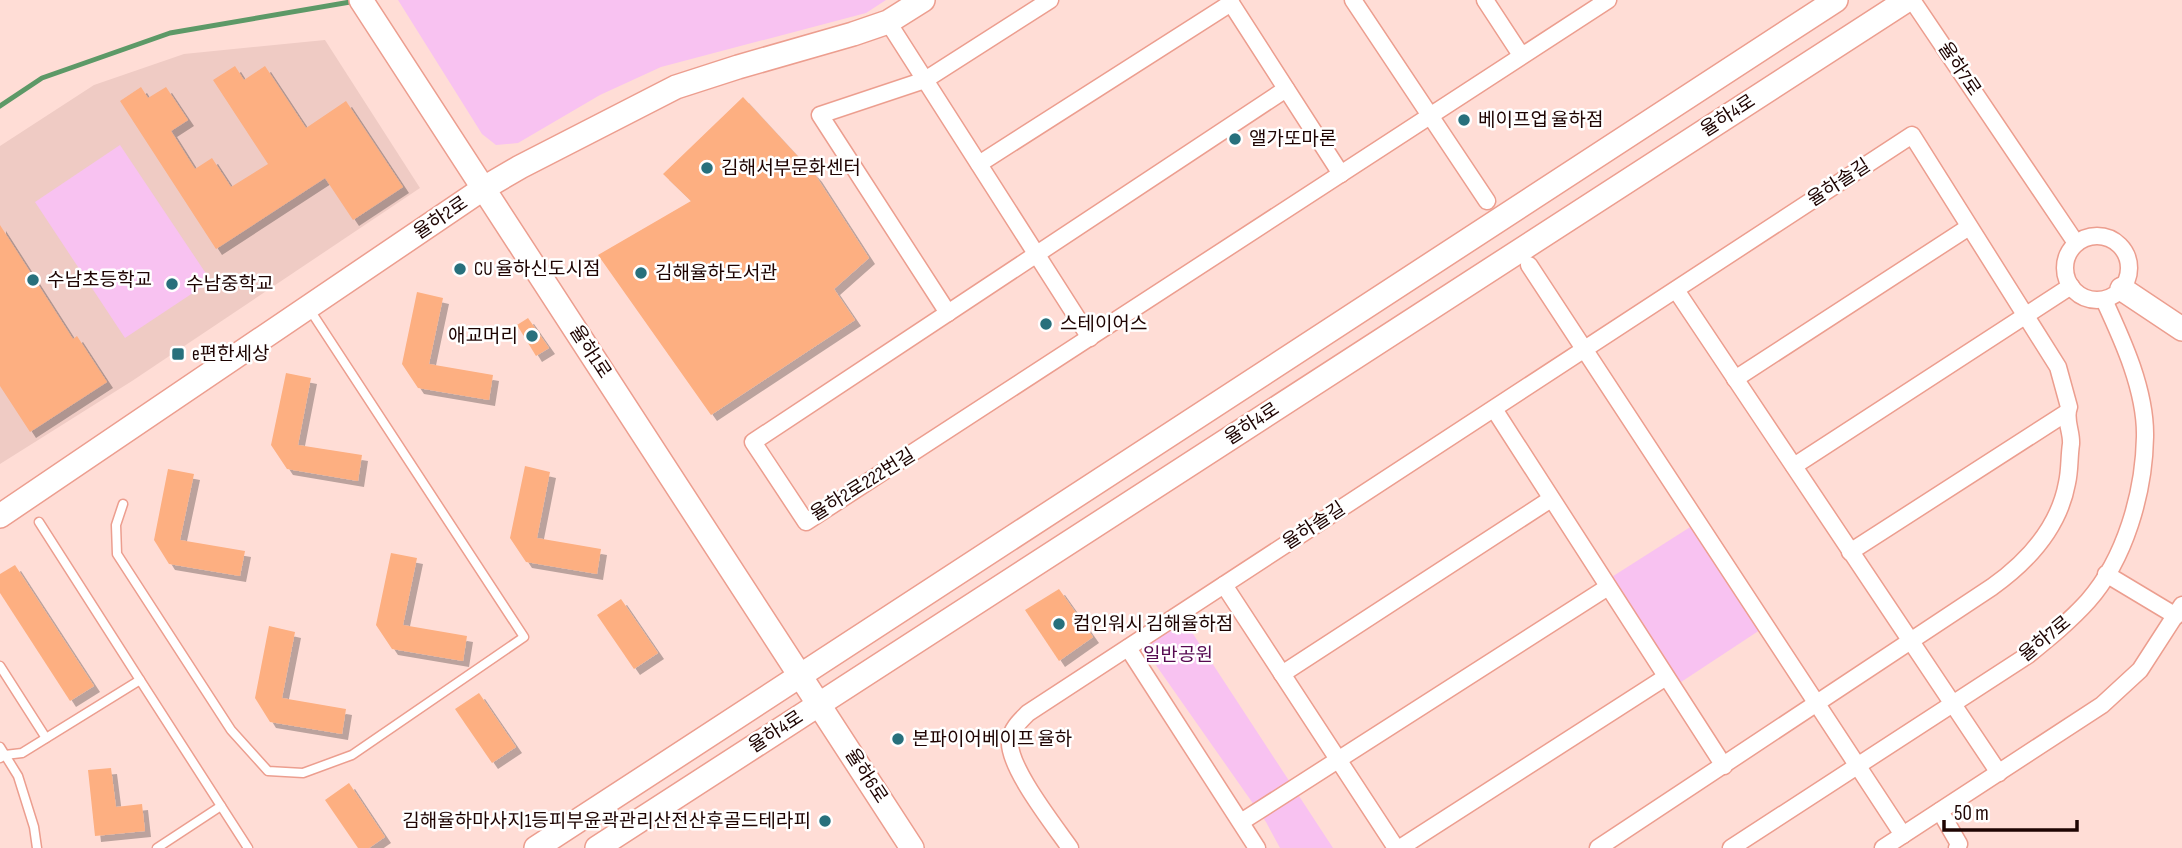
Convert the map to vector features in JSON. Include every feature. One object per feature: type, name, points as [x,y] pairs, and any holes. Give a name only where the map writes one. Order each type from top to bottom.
[{"type":"main road","name":"율하1로","points":[[360,0],[819,704]]},
{"type":"main road","name":"율하2로","points":[[0,516],[484,188],[520,167],[676,87],[888,22],[923,0]]},
{"type":"main road","name":"율하4로","points":[[536,848],[1836,0]]},
{"type":"main road","name":"율하4로","points":[[597,848],[1909,0]]},
{"type":"main road","points":[[2113,294],[2182,329]]},
{"type":"main road","name":"율하6로","points":[[819,704],[912,848]]},
{"type":"street","points":[[948,313],[820,114],[925,80],[1050,0]]},
{"type":"street","points":[[1353,0],[1487,201]]},
{"type":"street","points":[[1485,0],[1521,55]]},
{"type":"street","name":"율하2로222번길","points":[[1286,89],[754,442],[806,522],[1608,0]]},
{"type":"street","name":"율하7로","points":[[1909,0],[2076,243]]},
{"type":"street","points":[[979,164],[1230,1],[1342,174]]},
{"type":"street","points":[[888,22],[1090,338]]},
{"type":"street","name":"율하솔길","points":[[1070,848],[1015,766],[1010,742],[1013,731],[1028,713],[1912,135],[2058,367],[2069,407],[2066,413],[2071,439],[2067,484],[2055,516],[2039,545],[2017,569],[1598,848]]},
{"type":"street","points":[[1735,379],[1969,227]]},
{"type":"street","points":[[2096,235],[2107,237],[2124,250],[2129,270],[2127,280],[2113,294],[2093,300],[2083,297],[2071,286],[2065,272],[2065,262],[2076,243],[2096,235]]},
{"type":"street","points":[[1529,265],[1903,835]]},
{"type":"street","points":[[1794,466],[2071,286]]},
{"type":"street","points":[[1676,290],[1998,773]]},
{"type":"street","name":"율하7로","points":[[1731,848],[2028,655],[2050,638],[2090,599],[2126,536],[2142,474],[2145,438],[2142,411],[2113,294]]},
{"type":"street","points":[[1493,409],[1724,766]]},
{"type":"street","points":[[1850,552],[2066,413]]},
{"type":"street","points":[[1282,674],[1551,499]]},
{"type":"street","points":[[1883,848],[2102,705],[2140,670],[2179,611],[2106,574]]},
{"type":"street","points":[[1224,585],[1398,848],[1666,677]]},
{"type":"street","points":[[1241,822],[1608,587]]},
{"type":"street","points":[[1128,648],[1257,848]]},
{"type":"street","points":[[1940,811],[1959,844],[1957,848]]},
{"type":"lane","points":[[123,504],[116,525],[117,554],[231,730],[268,771],[303,773],[352,755],[524,637],[308,308]]},
{"type":"lane","points":[[39,522],[248,848]]},
{"type":"lane","points":[[0,666],[46,738]]},
{"type":"lane","points":[[2,753],[22,753],[139,680]]},
{"type":"lane","points":[[2,753],[18,776],[34,827],[37,848]]},
{"type":"lane","points":[[157,848],[221,806]]},
{"type":"shaded area","name":"수남중학교","points":[[325,40],[420,188],[132,381],[0,464],[0,146],[94,85],[184,54]]},
{"type":"green space","points":[[398,0],[886,0],[866,13],[661,67],[600,95],[518,143],[496,145],[482,134]]},
{"type":"green space","points":[[120,145],[211,281],[125,338],[35,202]]},
{"type":"green space","points":[[1695,524],[1763,628],[1675,686],[1607,580]]},
{"type":"green space","name":"일반공원","points":[[1180,614],[1333,848],[1280,848],[1266,822],[1139,641]]},
{"type":"building","points":[[235,66],[244,80],[265,66],[306,128],[346,101],[403,187],[353,220],[325,178],[216,249],[120,101],[141,87],[148,98],[166,87],[188,120],[171,131],[195,169],[212,158],[231,187],[268,164],[213,80]]},
{"type":"building","points":[[743,97],[816,176],[869,258],[834,289],[855,320],[711,415],[598,255],[691,201],[663,174]]},
{"type":"building","points":[[0,225],[73,339],[77,336],[107,382],[30,432],[0,386]]},
{"type":"building","points":[[417,292],[443,298],[429,364],[493,375],[489,400],[418,388],[402,364]]},
{"type":"building","name":"애교머리","points":[[528,318],[549,348],[536,356],[517,325]]},
{"type":"building","points":[[286,373],[311,378],[298,445],[362,455],[358,481],[287,469],[271,445]]},
{"type":"building","points":[[525,466],[550,472],[537,538],[601,549],[597,574],[526,562],[510,538]]},
{"type":"building","points":[[168,469],[194,474],[180,540],[245,551],[240,576],[169,564],[154,540]]},
{"type":"building","points":[[391,553],[417,558],[403,625],[467,636],[463,661],[392,649],[376,625]]},
{"type":"building","points":[[15,565],[94,686],[70,701],[0,593],[0,574]]},
{"type":"building","name":"컴인워시 김해율하점","points":[[1059,589],[1093,637],[1059,661],[1025,610]]},
{"type":"building","points":[[621,599],[658,653],[634,669],[597,615]]},
{"type":"building","points":[[269,626],[295,632],[282,698],[346,709],[342,734],[270,722],[255,698]]},
{"type":"building","points":[[479,693],[516,747],[492,763],[455,709]]},
{"type":"building","points":[[111,768],[116,807],[142,804],[145,831],[95,836],[88,770]]},
{"type":"building","points":[[349,783],[385,837],[369,848],[358,848],[325,800]]},
{"type":"waterway","points":[[0,106],[42,78],[170,33],[356,1]]},
{"type":"place","name":"베이프업 율하점","points":[[1464,120]]},
{"type":"place","name":"앨가또마론","points":[[1235,139]]},
{"type":"place","name":"김해서부문화센터","points":[[707,168]]},
{"type":"place","name":"CU 율하신도시점","points":[[460,269]]},
{"type":"place","name":"김해율하도서관","points":[[641,273]]},
{"type":"place","name":"수남초등학교","points":[[33,280]]},
{"type":"place","name":"수남중학교","points":[[172,284]]},
{"type":"place","name":"스테이어스","points":[[1046,324]]},
{"type":"place","name":"애교머리","points":[[532,336]]},
{"type":"place","name":"e편한세상","points":[[178,354]]},
{"type":"place","name":"컴인워시 김해율하점","points":[[1059,624]]},
{"type":"place","name":"본파이어베이프 율하","points":[[898,739]]},
{"type":"place","name":"김해율하마사지1등피부윤곽관리산전산후골드테라피","points":[[825,821]]}]
